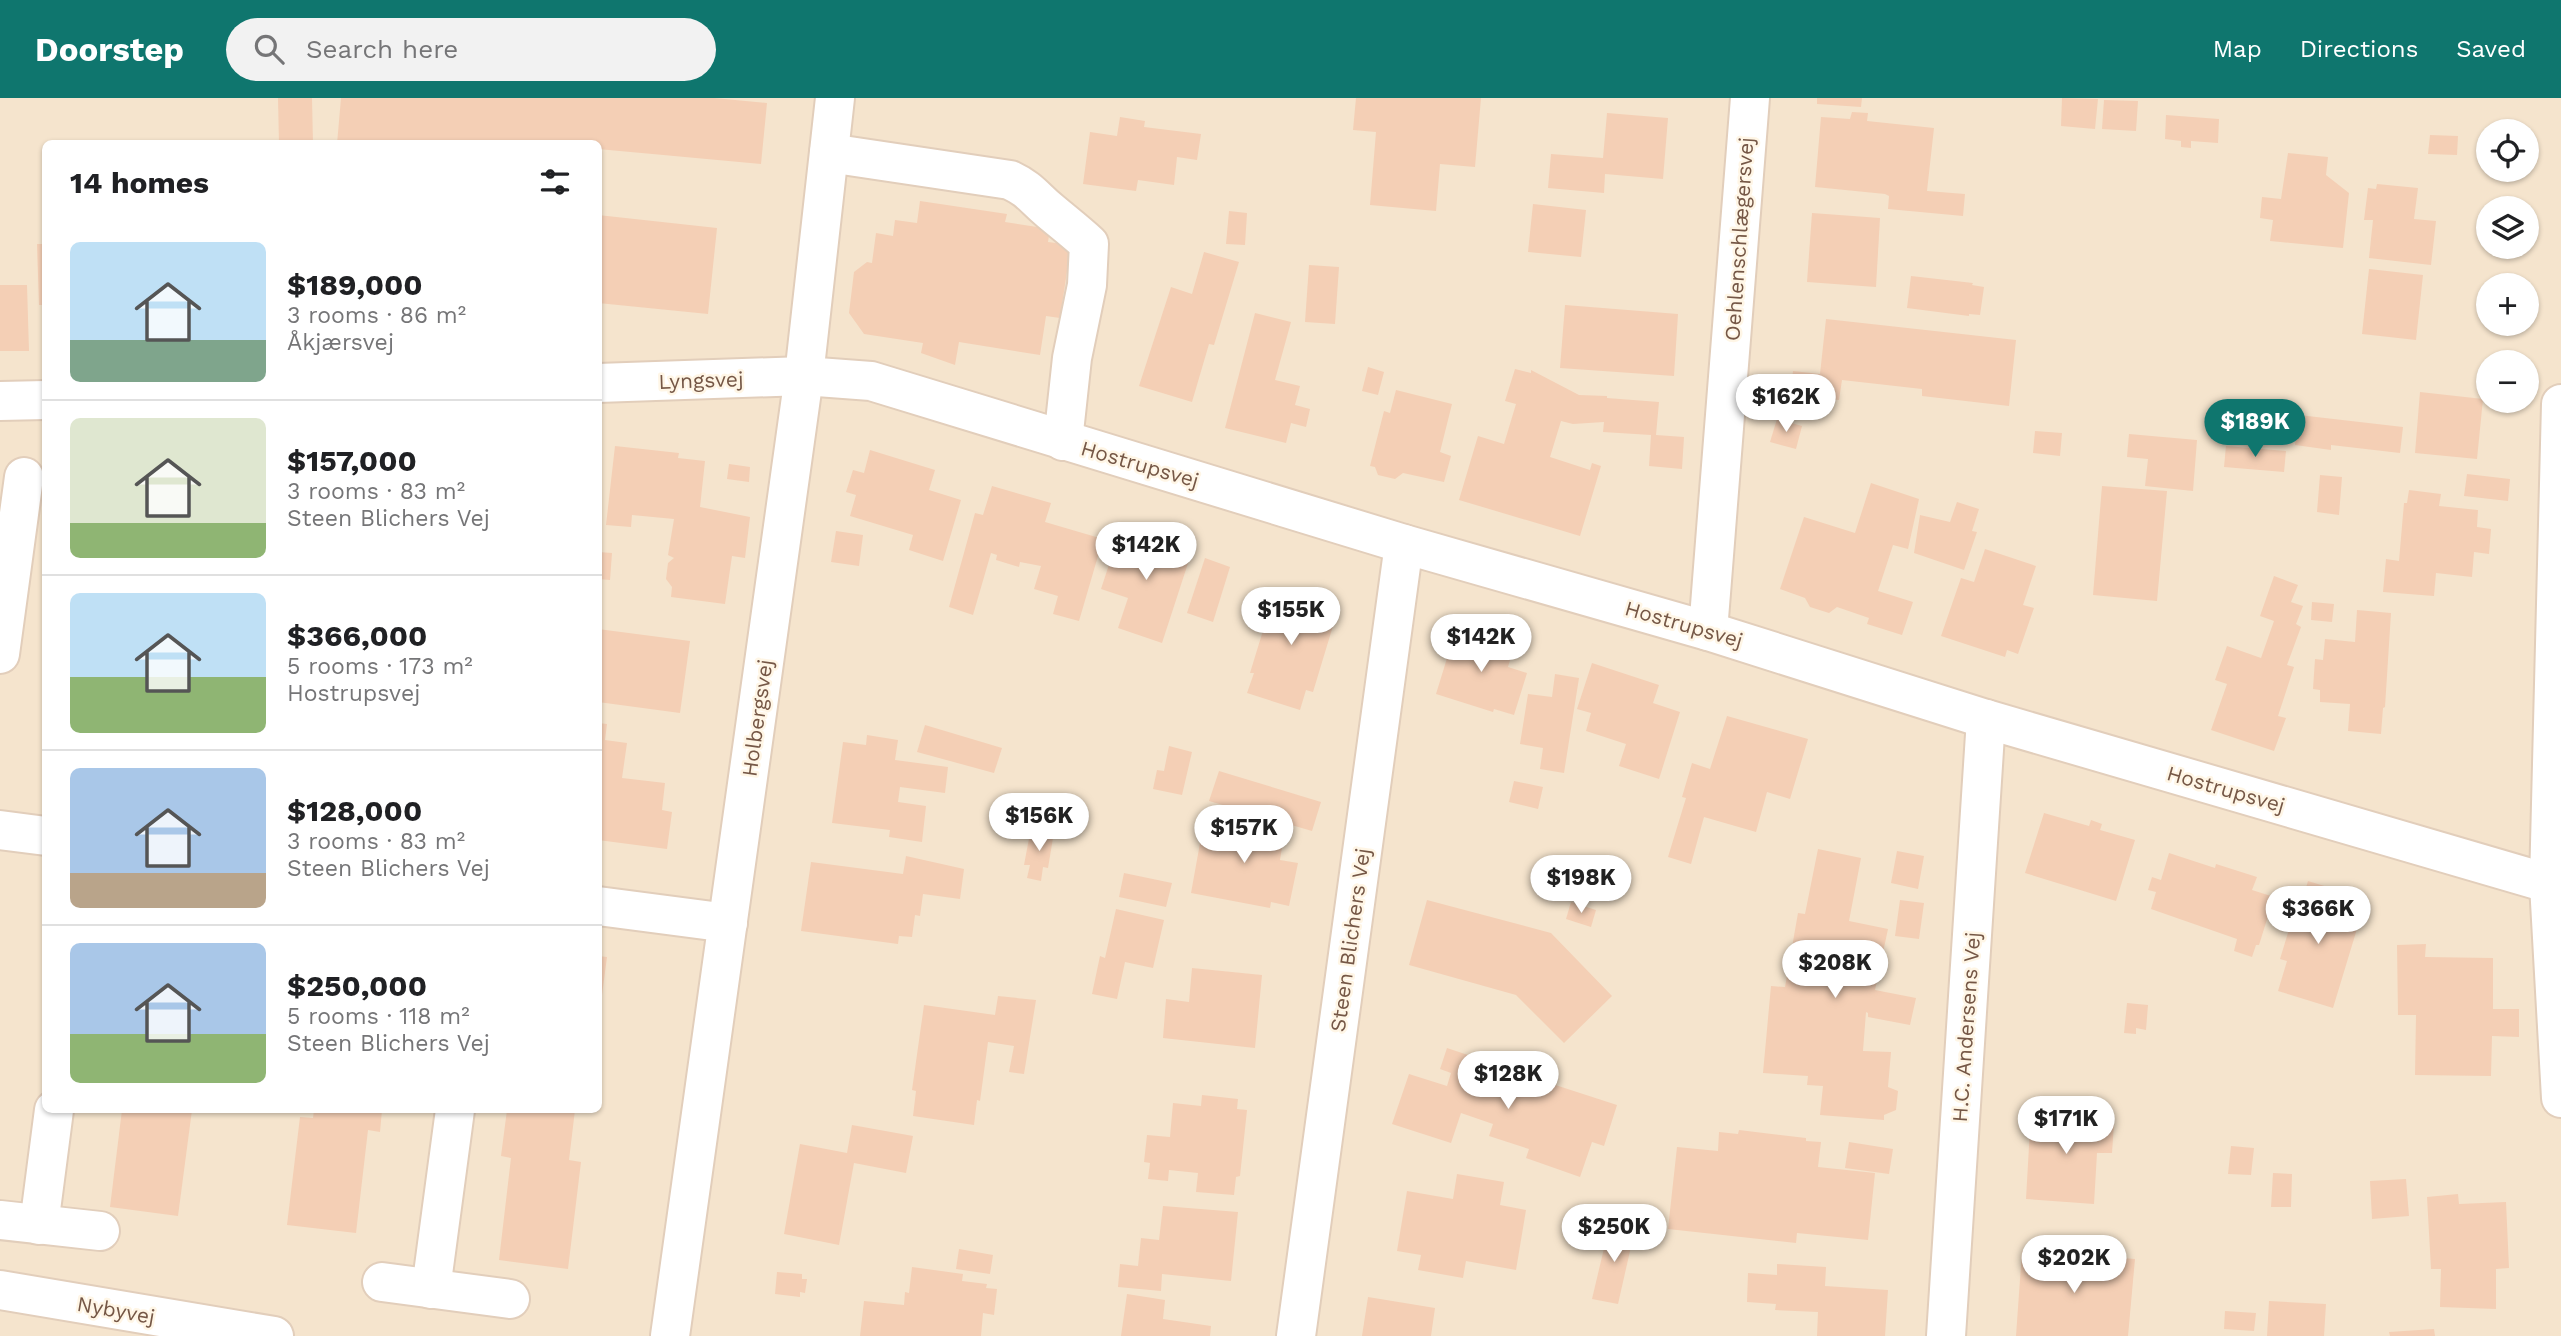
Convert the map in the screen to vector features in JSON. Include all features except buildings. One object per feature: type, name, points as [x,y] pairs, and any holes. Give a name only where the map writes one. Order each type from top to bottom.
[{"type":"street","name":"Holbergsvej","points":[[670,1336],[804,376],[835,98]]},
{"type":"street","name":"Oehlenschlægersvej","points":[[1708,631],[1750,98]]},
{"type":"street","points":[[829,153],[1010,180],[1029,189],[1088,244],[1087,285],[1073,358],[1063,441]]},
{"type":"street","name":"Hostrupsvej","points":[[804,376],[872,381],[1404,544],[1708,631],[1986,719],[2555,886]]},
{"type":"street","name":"Lyngsvej","points":[[602,383],[804,376]]},
{"type":"street","points":[[0,401],[42,400]]},
{"type":"street","points":[[2561,404],[2555,886],[2561,1098]]},
{"type":"street","points":[[0,654],[8,536],[24,477]]},
{"type":"street","name":"Steen Blichers Vej","points":[[1296,1336],[1404,544]]},
{"type":"street","name":"H.C. Andersens Vej","points":[[1946,1336],[1986,719]]},
{"type":"street","points":[[0,830],[42,835]]},
{"type":"street","points":[[602,907],[728,923]]},
{"type":"street","points":[[39,1224],[54,1113]]},
{"type":"street","points":[[431,1289],[455,1113]]},
{"type":"street","points":[[0,1220],[100,1231]]},
{"type":"street","points":[[382,1282],[510,1299]]},
{"type":"street","name":"Nybyvej","points":[[0,1290],[274,1336]]},
{"type":"shaded area","points":[[0,98],[2561,98],[2561,1336],[0,1336]]}]
